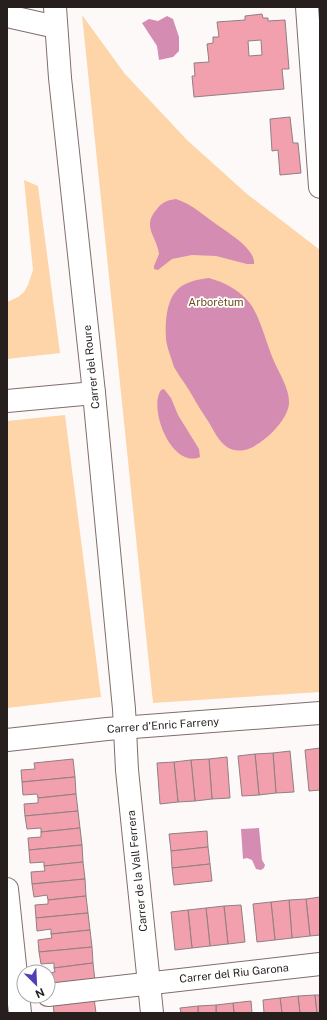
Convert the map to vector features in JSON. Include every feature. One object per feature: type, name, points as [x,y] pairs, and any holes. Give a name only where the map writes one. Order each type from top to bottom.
[{"type":"street","points":[[307,7],[320,187]]},
{"type":"street","points":[[7,16],[56,17]]},
{"type":"street","name":"Carrer del Roure","points":[[56,17],[60,78],[94,393],[125,728]]},
{"type":"street","points":[[7,401],[94,393]]},
{"type":"street","name":"Carrer d'Enric Farreny","points":[[7,740],[107,729],[320,713]]},
{"type":"street","name":"Carrer de la Vall Ferrera","points":[[125,728],[127,770],[152,1013]]},
{"type":"street","points":[[7,889],[15,1004]]},
{"type":"street","name":"Carrer del Riu Garona","points":[[56,994],[320,964]]},
{"type":"green space","name":"Arborètum","points":[[82,15],[125,74],[187,140],[247,194],[320,250],[320,692],[153,703]]},
{"type":"green space","points":[[24,180],[38,186],[60,353],[7,359],[7,302],[18,297],[24,292],[33,270]]},
{"type":"green space","points":[[65,415],[101,697],[7,708],[7,421]]},
{"type":"shaded area","points":[[167,16],[173,19],[179,37],[179,51],[173,57],[159,60],[157,46],[142,23],[149,19],[158,21]]},
{"type":"shaded area","points":[[176,199],[192,207],[240,241],[250,253],[254,264],[247,264],[216,256],[192,255],[172,259],[158,270],[154,269],[159,254],[151,232],[150,221],[152,215],[163,203]]},
{"type":"shaded area","points":[[209,278],[225,284],[235,290],[252,306],[288,392],[289,404],[284,418],[272,432],[258,444],[240,451],[229,448],[218,437],[174,367],[167,344],[167,312],[174,294],[178,289],[188,283]]},
{"type":"shaded area","points":[[164,389],[171,398],[178,415],[199,449],[200,457],[190,458],[180,454],[172,446],[165,435],[160,423],[158,410],[158,399],[161,390]]},
{"type":"shaded area","points":[[259,828],[262,860],[265,865],[261,870],[256,869],[252,860],[247,858],[243,859],[241,829]]},
{"type":"building","points":[[262,14],[263,18],[268,18],[268,21],[285,20],[289,69],[282,69],[284,89],[194,97],[192,76],[195,76],[194,63],[209,62],[207,44],[213,43],[213,37],[219,37],[217,22],[245,20],[245,16]],"holes":[[[261,40],[262,55],[249,56],[248,41]]]},
{"type":"building","points":[[290,117],[293,143],[298,143],[301,173],[280,175],[278,150],[272,151],[270,119]]},
{"type":"building","points":[[320,748],[320,790],[309,791],[305,750]]},
{"type":"building","points":[[290,751],[294,792],[276,793],[273,753]]},
{"type":"building","points":[[273,753],[276,793],[259,795],[255,754]]},
{"type":"building","points":[[255,754],[259,795],[242,796],[238,756]]},
{"type":"building","points":[[227,757],[230,798],[212,799],[209,759]]},
{"type":"building","points":[[73,759],[75,777],[22,782],[21,770],[35,769],[34,763]]},
{"type":"building","points":[[209,759],[212,799],[195,801],[191,760]]},
{"type":"building","points":[[191,760],[195,801],[178,802],[174,762]]},
{"type":"building","points":[[174,762],[178,802],[160,804],[157,763]]},
{"type":"building","points":[[75,777],[76,794],[38,798],[37,794],[23,795],[22,782]]},
{"type":"building","points":[[76,794],[78,811],[25,816],[24,804],[38,803],[38,798]]},
{"type":"building","points":[[78,811],[80,828],[41,832],[41,828],[27,829],[25,816]]},
{"type":"building","points":[[80,828],[82,845],[29,850],[28,838],[41,837],[41,832]]},
{"type":"building","points":[[207,831],[208,847],[171,851],[169,834]]},
{"type":"building","points":[[82,845],[83,862],[44,866],[44,862],[30,863],[29,850]]},
{"type":"building","points":[[208,847],[210,864],[172,868],[171,851]]},
{"type":"building","points":[[83,862],[85,879],[32,884],[31,872],[45,871],[44,866]]},
{"type":"building","points":[[210,864],[212,881],[174,885],[172,868]]},
{"type":"building","points":[[85,879],[86,896],[48,900],[47,895],[34,897],[32,884]]},
{"type":"building","points":[[86,896],[88,913],[36,918],[35,905],[48,904],[48,900]]},
{"type":"building","points":[[320,897],[320,935],[310,936],[306,899]]},
{"type":"building","points":[[306,899],[310,936],[292,938],[289,900]]},
{"type":"building","points":[[289,900],[292,938],[275,940],[271,902]]},
{"type":"building","points":[[271,902],[275,940],[257,942],[253,904]]},
{"type":"building","points":[[241,905],[245,942],[228,944],[224,906]]},
{"type":"building","points":[[224,906],[228,944],[210,946],[206,908]]},
{"type":"building","points":[[206,908],[210,946],[192,948],[188,910]]},
{"type":"building","points":[[188,910],[192,948],[175,950],[171,912]]},
{"type":"building","points":[[88,913],[90,930],[51,934],[51,929],[37,931],[36,918]]},
{"type":"building","points":[[90,930],[92,947],[39,952],[38,940],[52,938],[51,934]]},
{"type":"building","points":[[92,947],[93,963],[56,968],[56,964],[54,963],[41,964],[39,952]]},
{"type":"building","points":[[93,963],[95,981],[56,985],[56,968]]},
{"type":"building","points":[[315,995],[317,1013],[300,1013],[298,996]]},
{"type":"building","points":[[315,995],[320,995],[320,1013],[317,1013]]},
{"type":"building","points":[[298,996],[300,1013],[282,1013],[280,998]]},
{"type":"building","points":[[94,998],[96,1013],[54,1013],[53,1004],[56,1004],[56,1003]]},
{"type":"building","points":[[280,998],[282,1013],[264,1013],[263,1000]]},
{"type":"building","points":[[251,1001],[252,1013],[234,1013],[233,1003]]},
{"type":"building","points":[[233,1003],[234,1013],[216,1013],[216,1005]]},
{"type":"building","points":[[216,1005],[216,1013],[198,1013],[198,1006]]},
{"type":"building","points":[[198,1006],[198,1013],[181,1013],[180,1008]]}]
